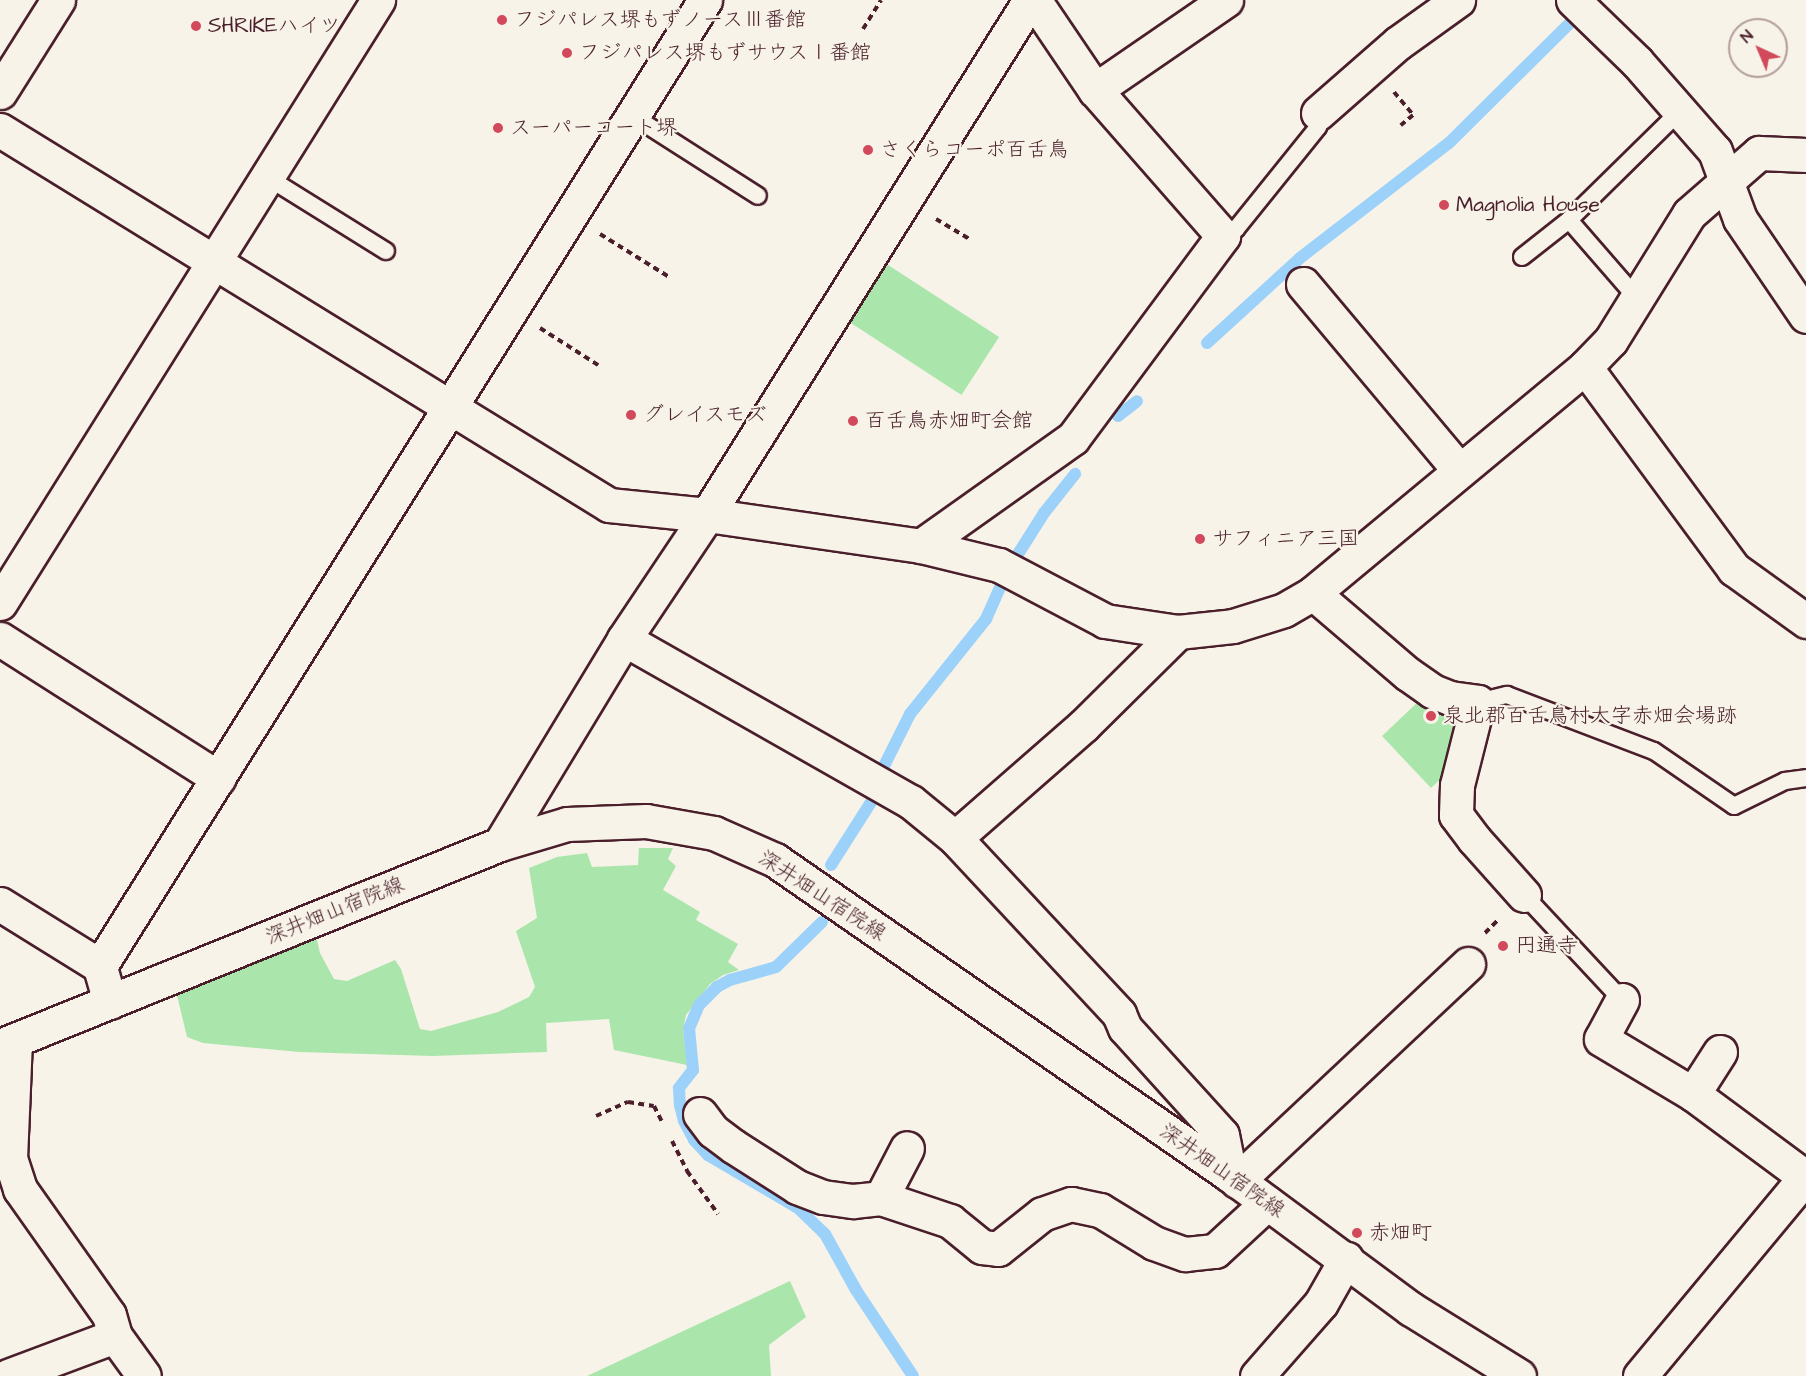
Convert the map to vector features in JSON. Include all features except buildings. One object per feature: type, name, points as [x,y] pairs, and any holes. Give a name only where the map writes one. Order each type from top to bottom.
[{"type":"street","points":[[0,92],[58,0]]},
{"type":"street","points":[[0,603],[378,0]]},
{"type":"street","points":[[100,966],[705,0]]},
{"type":"street","points":[[500,844],[624,639],[707,515],[1032,0],[1095,90],[1223,236],[1073,438],[921,546]]},
{"type":"street","points":[[1095,90],[1226,0]]},
{"type":"street","points":[[1318,113],[1398,43],[1458,0]]},
{"type":"street","points":[[1573,0],[1637,62],[1714,151],[1740,219],[1806,316]]},
{"type":"street","points":[[0,130],[609,505],[707,515],[921,546],[999,565],[1105,621],[1178,632],[1233,626],[1284,610],[1313,593],[1585,367],[1611,340],[1689,214],[1758,153],[1806,155]]},
{"type":"street","points":[[1303,284],[1459,470]]},
{"type":"street","points":[[1585,367],[1734,569],[1806,621]]},
{"type":"street","points":[[1313,593],[1424,685],[1450,698],[1478,702],[1457,785],[1456,814],[1474,839],[1524,895]]},
{"type":"street","points":[[955,838],[1084,725],[1178,632]]},
{"type":"street","points":[[0,639],[218,778]]},
{"type":"street","points":[[624,639],[911,802],[955,838],[1119,1014],[1125,1028],[1222,1134],[1233,1178],[1468,964]]},
{"type":"street","name":"深井畑山宿院線","points":[[7,1043],[500,844],[567,824],[645,821],[714,833],[765,856],[1233,1178],[1411,1309],[1519,1376]]},
{"type":"street","points":[[0,904],[100,966],[110,1002]]},
{"type":"street","points":[[1622,1000],[1601,1039],[1693,1094],[1805,1176],[1640,1376]]},
{"type":"street","points":[[7,1043],[10,1158],[20,1189],[109,1315],[115,1336],[144,1376]]},
{"type":"street","points":[[1693,1094],[1720,1052]]},
{"type":"street","points":[[700,1114],[713,1131],[797,1187],[823,1197],[853,1201],[880,1198],[950,1221],[982,1247],[998,1249],[1042,1215],[1071,1204],[1100,1210],[1154,1243],[1185,1254],[1215,1251],[1267,1203]]},
{"type":"street","points":[[880,1198],[907,1148]]},
{"type":"street","points":[[1257,1376],[1321,1304],[1346,1259]]},
{"type":"street","points":[[9,1376],[115,1336]]},
{"type":"lane","points":[[1521,257],[1569,220],[1680,111]]},
{"type":"lane","points":[[1223,236],[1236,229],[1318,127],[1318,113]]},
{"type":"lane","points":[[633,116],[758,196]]},
{"type":"lane","points":[[267,177],[386,251]]},
{"type":"lane","points":[[1569,220],[1636,297]]},
{"type":"lane","points":[[1478,702],[1507,695],[1654,751],[1734,806],[1785,781],[1806,778]]},
{"type":"lane","points":[[1524,895],[1622,1000]]},
{"type":"path","points":[[863,29],[881,0]]},
{"type":"path","points":[[571,216],[669,278]]},
{"type":"path","points":[[512,310],[598,365]]},
{"type":"path","points":[[1468,964],[1465,951],[1524,895]]},
{"type":"path","points":[[596,1116],[628,1102],[654,1106],[687,1172],[718,1214]]},
{"type":"green space","points":[[885,263],[999,337],[961,395],[847,321]]},
{"type":"green space","points":[[1420,700],[1466,717],[1444,776],[1431,788],[1382,736]]},
{"type":"green space","points":[[639,848],[673,848],[668,859],[676,866],[663,890],[700,912],[696,920],[738,944],[728,962],[739,970],[723,975],[710,984],[686,1015],[683,1029],[687,1065],[614,1050],[609,1019],[546,1023],[547,1052],[433,1056],[299,1052],[203,1043],[187,1037],[176,991],[315,931],[320,953],[334,979],[347,981],[395,960],[401,969],[420,1029],[431,1031],[498,1012],[529,997],[535,987],[516,931],[537,918],[529,868],[557,857],[587,853],[592,867],[638,865]]},
{"type":"green space","points":[[790,1281],[806,1317],[769,1345],[771,1376],[587,1376]]},
{"type":"waterway","points":[[1207,343],[1300,258],[1449,143],[1569,24]]},
{"type":"waterway","points":[[1118,416],[1137,401]]},
{"type":"waterway","points":[[1013,562],[1044,513],[1075,474]]},
{"type":"waterway","points":[[831,865],[875,796],[882,770],[910,714],[986,619],[1001,586]]},
{"type":"waterway","points":[[822,922],[776,967],[730,980],[717,987],[699,1005],[689,1028],[693,1070],[679,1088],[680,1105],[684,1121],[694,1140],[708,1155],[798,1208],[825,1234],[856,1290],[913,1376]]},
{"type":"place","name":"フジパレス堺もずノースⅢ番館","points":[[502,20]]},
{"type":"place","name":"SHRIKEハイツ","points":[[196,26]]},
{"type":"place","name":"フジパレス堺もずサウスⅠ番館","points":[[567,53]]},
{"type":"place","name":"スーパーコート堺","points":[[498,128]]},
{"type":"place","name":"さくらコーポ百舌鳥","points":[[868,150]]},
{"type":"place","name":"Magnolia House","points":[[1444,205]]},
{"type":"place","name":"グレイスモズ","points":[[631,415]]},
{"type":"place","name":"百舌鳥赤畑町会館","points":[[853,421]]},
{"type":"place","name":"サフィニア三国","points":[[1200,539]]},
{"type":"place","name":"泉北郡百舌鳥村大字赤畑会場跡","points":[[1431,716]]},
{"type":"place","name":"円通寺","points":[[1503,946]]},
{"type":"place","name":"赤畑町","points":[[1357,1233]]}]
